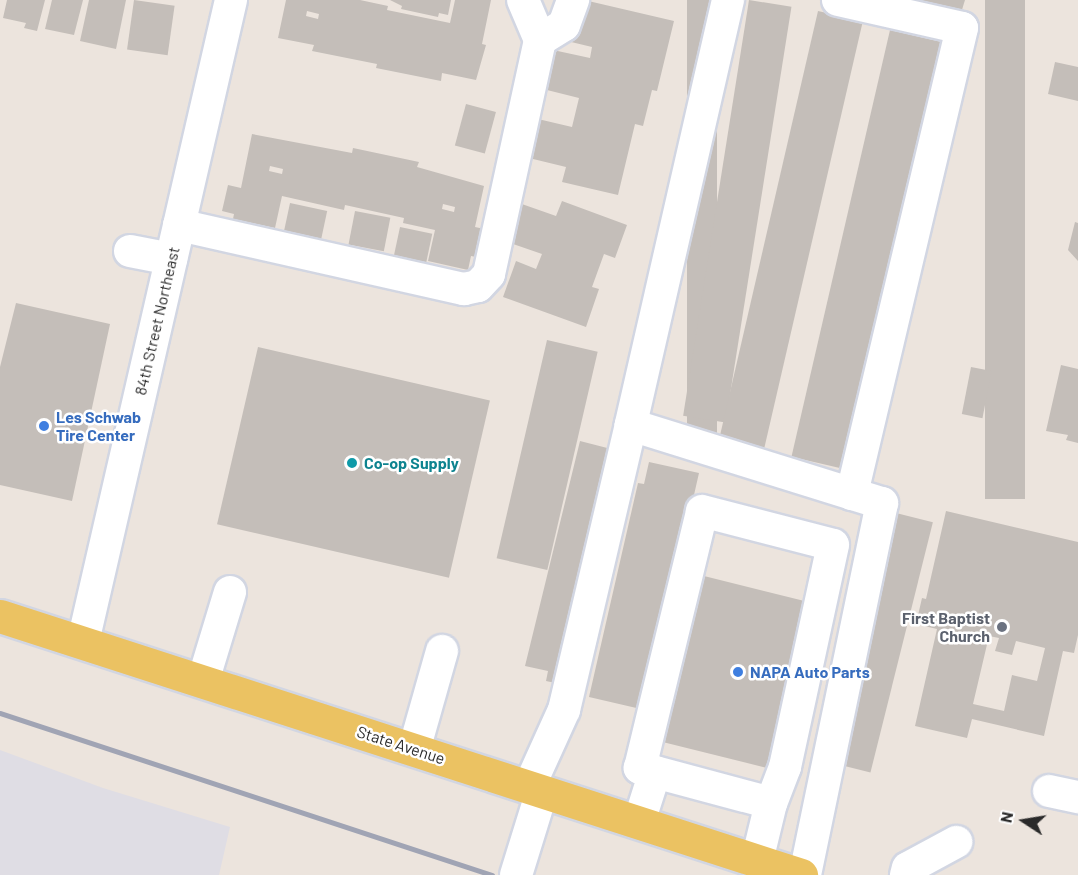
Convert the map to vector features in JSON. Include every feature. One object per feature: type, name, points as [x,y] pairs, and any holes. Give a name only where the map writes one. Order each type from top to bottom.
[{"type":"main road","name":"State Avenue","points":[[0,616],[803,875]]},
{"type":"street","name":"84th Street Northeast","points":[[83,642],[231,0]]},
{"type":"street","points":[[179,225],[464,289],[478,286],[489,274],[540,40],[524,0]]},
{"type":"street","points":[[540,40],[564,25],[573,0]]},
{"type":"street","points":[[516,875],[536,789],[564,710],[728,0]]},
{"type":"street","points":[[838,0],[962,28],[852,494]]},
{"type":"street","points":[[130,251],[171,259]]},
{"type":"street","points":[[631,425],[882,503],[803,875]]},
{"type":"street","points":[[757,861],[771,803],[784,767],[833,545],[702,512],[640,768],[771,803]]},
{"type":"street","points":[[203,681],[230,592]]},
{"type":"street","points":[[414,750],[442,651]]},
{"type":"street","points":[[639,822],[655,772]]},
{"type":"street","points":[[906,875],[908,868],[956,842]]},
{"type":"shaded area","points":[[0,750],[103,788],[230,827],[219,875],[0,875]]},
{"type":"building","points":[[7,0],[45,0],[37,31],[24,28],[26,23],[3,18]]},
{"type":"building","points":[[52,0],[83,0],[74,35],[45,29]]},
{"type":"building","points":[[89,0],[126,0],[116,49],[80,41]]},
{"type":"building","points":[[134,0],[175,6],[168,55],[127,50]]},
{"type":"building","points":[[286,0],[360,0],[388,6],[387,10],[450,23],[455,0],[491,0],[482,44],[486,45],[476,80],[442,73],[441,81],[376,68],[377,64],[312,51],[314,45],[278,38]],"holes":[[[307,11],[319,14],[318,19],[306,16]]]},
{"type":"building","points":[[390,0],[451,0],[448,15],[439,13],[438,17],[401,9],[402,6]]},
{"type":"building","points":[[584,0],[674,21],[657,91],[652,90],[643,126],[635,124],[618,195],[562,182],[566,167],[529,158],[538,119],[572,127],[579,98],[543,89],[553,50],[590,58],[592,47],[567,41]]},
{"type":"building","points":[[687,0],[717,0],[717,448],[687,448]]},
{"type":"building","points":[[749,0],[791,7],[726,423],[683,416]]},
{"type":"building","points":[[908,0],[965,0],[961,13]]},
{"type":"building","points":[[985,0],[1025,0],[1025,499],[985,499]]},
{"type":"building","points":[[818,11],[863,21],[764,450],[719,440]]},
{"type":"building","points":[[890,30],[943,42],[844,469],[791,457]]},
{"type":"building","points":[[1055,62],[1078,67],[1078,101],[1048,94]]},
{"type":"building","points":[[466,104],[496,112],[485,154],[455,146]]},
{"type":"building","points":[[252,134],[352,153],[353,148],[419,162],[417,167],[484,186],[475,227],[489,230],[482,258],[471,256],[468,270],[428,261],[435,230],[403,223],[404,218],[345,205],[344,210],[282,196],[275,228],[233,219],[234,214],[222,211],[228,185],[241,188]],"holes":[[[270,166],[283,169],[282,174],[269,171]],[[443,204],[455,207],[454,212],[442,209]]]},
{"type":"building","points":[[562,201],[627,225],[615,258],[604,254],[592,287],[599,289],[586,327],[503,297],[516,261],[536,269],[542,254],[504,241],[519,203],[556,216]]},
{"type":"building","points":[[290,203],[327,211],[320,244],[283,236]]},
{"type":"building","points":[[355,211],[390,218],[384,251],[349,244]]},
{"type":"building","points":[[1075,222],[1078,223],[1078,261],[1068,250]]},
{"type":"building","points":[[400,227],[432,234],[426,265],[393,258]]},
{"type":"building","name":"Les Schwab Tire Center","points":[[16,303],[110,324],[72,501],[0,485],[0,367]]},
{"type":"building","points":[[547,340],[598,352],[547,570],[497,558]]},
{"type":"building","name":"Co-op Supply","points":[[258,347],[490,401],[449,578],[217,524]]},
{"type":"building","points":[[1061,365],[1078,369],[1078,443],[1066,440],[1068,435],[1046,431]]},
{"type":"building","points":[[971,367],[992,371],[982,418],[962,414]]},
{"type":"building","points":[[580,441],[615,450],[560,684],[546,681],[548,671],[525,666]]},
{"type":"building","points":[[649,462],[699,473],[645,710],[589,697],[638,483],[644,484]]},
{"type":"building","name":"First Baptist Church","points":[[946,511],[1078,542],[1078,635],[1074,653],[1063,651],[1044,736],[972,719],[967,738],[915,726],[937,629],[916,624],[922,598],[926,599]],"holes":[[[989,636],[999,638],[995,651],[1012,655],[1016,641],[1045,648],[1037,681],[1012,675],[1004,711],[973,704]]]},
{"type":"building","points":[[896,513],[933,522],[870,773],[834,763]]},
{"type":"building","name":"NAPA Auto Parts","points":[[700,575],[815,604],[774,770],[659,741]]},
{"type":"railway","points":[[0,713],[492,875]]},
{"type":"place","name":"Les Schwab Tire Center","points":[[44,426]]},
{"type":"place","name":"Co-op Supply","points":[[352,463]]},
{"type":"place","name":"First Baptist Church","points":[[1002,627]]},
{"type":"place","name":"NAPA Auto Parts","points":[[738,672]]}]
